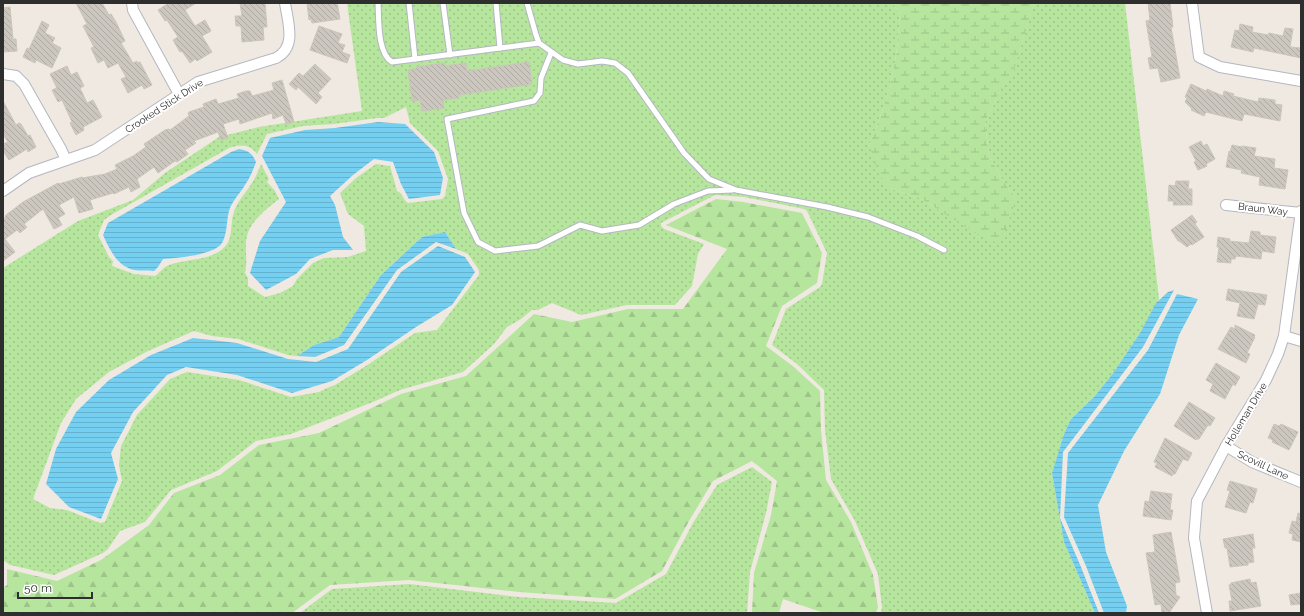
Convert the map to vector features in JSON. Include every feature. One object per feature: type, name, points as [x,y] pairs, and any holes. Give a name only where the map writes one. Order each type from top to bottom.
[{"type":"street","points":[[132,3],[133,10],[179,94]]},
{"type":"street","name":"Crooked Stick Drive","points":[[3,190],[29,173],[95,150],[198,82],[276,58],[281,55],[288,48],[290,38],[285,3]]},
{"type":"street","points":[[1192,3],[1199,57],[1220,67],[1301,81]]},
{"type":"street","points":[[3,74],[16,76],[24,84],[62,148],[66,160]]},
{"type":"street","name":"Braun Way","points":[[1226,205],[1301,212]]},
{"type":"street","name":"Holleman Drive","points":[[1207,613],[1194,538],[1197,501],[1226,446],[1266,380],[1278,354],[1284,336],[1301,212]]},
{"type":"street","points":[[1284,336],[1301,342]]},
{"type":"street","name":"Scovill Lane","points":[[1226,446],[1252,462],[1301,482]]},
{"type":"lane","points":[[378,3],[382,48],[388,59],[392,62],[539,43]]},
{"type":"lane","points":[[409,3],[415,59]]},
{"type":"lane","points":[[442,3],[450,55]]},
{"type":"lane","points":[[496,3],[500,48]]},
{"type":"lane","points":[[527,3],[539,43],[563,60],[578,64],[602,61],[615,63],[628,73],[684,153],[709,179],[736,190]]},
{"type":"lane","points":[[551,52],[541,78],[540,93],[534,101],[447,119],[464,213],[478,242],[496,251],[538,246],[580,225],[602,231],[639,225],[674,204],[708,191],[736,190],[827,206],[868,217],[917,236],[944,250]]},
{"type":"green space","points":[[347,3],[892,3],[900,13],[896,56],[885,102],[869,145],[891,189],[920,198],[940,211],[1016,199],[1002,179],[989,155],[985,123],[999,93],[1013,72],[1034,3],[1125,3],[1159,299],[1140,333],[1114,372],[1094,397],[1071,419],[1064,434],[1052,473],[1064,542],[1095,613],[881,613],[882,607],[878,574],[855,521],[831,479],[825,430],[824,390],[797,364],[772,345],[786,309],[820,287],[822,284],[827,253],[807,211],[804,209],[744,197],[715,195],[661,223],[661,226],[664,229],[704,244],[698,254],[692,286],[675,305],[627,305],[581,315],[552,303],[538,310],[532,310],[521,319],[507,327],[494,344],[463,372],[400,390],[291,434],[256,441],[217,471],[171,490],[145,522],[120,531],[108,549],[103,553],[54,575],[10,565],[3,560],[3,268],[78,221],[133,200],[165,173],[219,137],[259,127],[362,111]],"holes":[[[406,107],[410,123],[438,151],[448,179],[445,196],[442,199],[408,203],[401,193],[397,191],[390,166],[376,164],[356,178],[340,193],[348,214],[364,226],[366,251],[348,257],[324,258],[313,263],[297,279],[293,286],[280,293],[265,297],[248,286],[248,278],[245,273],[246,241],[249,230],[260,215],[279,199],[275,191],[267,182],[269,179],[261,164],[258,173],[235,208],[230,238],[225,247],[220,251],[208,257],[169,265],[155,276],[134,274],[112,266],[113,261],[109,257],[98,235],[104,220],[229,148],[244,146],[251,148],[257,154],[267,134],[303,126],[384,118]],[[445,232],[456,249],[468,254],[479,270],[479,275],[437,330],[415,333],[335,385],[319,392],[291,397],[239,380],[187,372],[170,379],[137,415],[121,446],[119,465],[122,481],[105,522],[100,523],[67,510],[50,508],[33,499],[61,423],[76,399],[109,372],[148,351],[194,331],[212,336],[238,339],[288,355],[297,356],[314,345],[339,337],[381,275],[422,237]]]},
{"type":"green space","points":[[892,3],[1034,3],[1013,73],[999,93],[985,123],[989,155],[1002,179],[1016,199],[1006,229],[997,243],[973,232],[920,198],[891,189],[879,175],[869,145],[885,102],[896,56],[900,13]]},
{"type":"green space","points":[[716,199],[743,202],[802,213],[822,253],[817,283],[782,306],[766,346],[794,367],[820,391],[821,430],[826,480],[851,522],[873,575],[878,607],[876,613],[824,613],[783,599],[779,613],[752,613],[754,573],[771,515],[777,481],[752,461],[713,481],[662,571],[615,599],[519,592],[409,580],[330,585],[292,613],[3,613],[3,588],[7,585],[7,569],[57,581],[101,560],[149,525],[174,493],[220,475],[259,445],[319,433],[401,394],[466,376],[534,314],[572,322],[628,309],[683,309],[727,249],[666,225]]},
{"type":"green space","points":[[752,467],[772,482],[766,513],[750,572],[747,613],[300,613],[332,589],[409,584],[519,597],[616,603],[666,574],[693,523],[717,485]]},
{"type":"water","points":[[378,122],[405,124],[434,152],[443,178],[440,195],[409,199],[401,184],[393,162],[374,159],[353,175],[330,196],[335,205],[343,237],[353,250],[333,250],[310,259],[296,274],[266,290],[250,273],[260,241],[286,202],[262,156],[270,138],[305,130],[335,128]]},
{"type":"water","points":[[239,149],[250,153],[256,162],[248,180],[230,208],[225,237],[220,246],[206,253],[163,259],[154,271],[134,270],[128,268],[115,257],[103,235],[108,223],[231,152]]},
{"type":"water","points":[[445,232],[456,249],[436,242],[397,270],[344,345],[315,357],[297,356],[314,345],[339,337],[381,275],[422,237]]},
{"type":"water","points":[[438,246],[465,257],[475,272],[452,305],[367,360],[332,381],[292,393],[237,375],[186,367],[167,375],[133,412],[111,453],[118,479],[101,519],[69,507],[46,484],[56,449],[76,412],[109,380],[151,355],[193,338],[237,343],[288,359],[316,362],[348,349],[401,272]]},
{"type":"water","points":[[1174,290],[1143,347],[1063,452],[1060,518],[1099,613],[1095,613],[1064,542],[1052,473],[1064,434],[1071,419],[1094,397],[1114,372],[1140,333],[1156,303],[1168,292]]},
{"type":"water","points":[[1177,294],[1198,299],[1179,335],[1160,394],[1124,451],[1098,505],[1106,552],[1127,606],[1126,613],[1104,613],[1086,566],[1064,517],[1068,453],[1148,350]]},
{"type":"building","points":[[76,3],[102,3],[109,15],[111,14],[116,22],[125,41],[121,43],[133,63],[137,61],[137,63],[140,62],[152,85],[144,89],[142,85],[128,93],[121,79],[126,77],[118,63],[108,68],[104,60],[98,63],[91,48],[94,47],[83,26],[87,24]]},
{"type":"building","points":[[169,3],[196,3],[185,10],[195,26],[205,20],[211,31],[202,36],[212,52],[197,61],[195,59],[190,63],[182,51],[180,52],[173,40],[178,37],[167,20],[165,21],[158,10]]},
{"type":"building","points":[[240,3],[265,3],[267,27],[263,27],[264,40],[242,42],[241,26],[236,26],[235,16],[242,16]]},
{"type":"building","points":[[307,3],[337,3],[340,19],[312,23],[311,19],[309,20]]},
{"type":"building","points":[[1148,3],[1170,3],[1173,27],[1171,27],[1180,78],[1161,82],[1158,68],[1150,69],[1148,58],[1152,57],[1146,21],[1150,20]]},
{"type":"building","points":[[10,7],[13,39],[16,39],[17,51],[3,52],[3,8]]},
{"type":"building","points":[[42,21],[49,25],[45,33],[55,38],[52,43],[61,48],[52,68],[36,60],[35,63],[23,57],[27,48],[29,49]]},
{"type":"building","points":[[1240,24],[1253,27],[1252,32],[1268,35],[1269,33],[1283,36],[1285,28],[1293,29],[1290,47],[1301,48],[1301,58],[1254,48],[1253,52],[1231,47],[1235,30],[1239,31]]},
{"type":"building","points":[[319,26],[342,34],[338,43],[345,45],[342,52],[350,55],[347,63],[310,50]]},
{"type":"building","points":[[529,62],[532,84],[459,95],[459,98],[443,100],[444,108],[422,111],[420,100],[412,101],[408,70],[416,69],[416,67],[444,63],[445,66],[466,63],[467,71]]},
{"type":"building","points":[[315,64],[331,79],[318,93],[322,97],[316,104],[298,87],[296,90],[289,84],[299,73],[303,76]]},
{"type":"building","points":[[67,66],[71,75],[77,72],[84,86],[80,88],[87,103],[93,100],[102,117],[83,127],[84,130],[76,135],[62,100],[58,102],[52,90],[57,88],[50,74]]},
{"type":"building","points":[[282,80],[294,122],[286,124],[283,115],[273,119],[272,113],[240,124],[239,119],[223,124],[228,138],[221,140],[218,132],[194,141],[196,143],[185,150],[188,154],[177,162],[175,161],[158,173],[154,167],[137,179],[140,187],[131,192],[129,187],[114,194],[113,193],[90,200],[93,209],[79,213],[74,197],[59,205],[65,214],[58,218],[62,225],[54,229],[43,209],[24,224],[27,227],[20,233],[17,230],[5,239],[15,252],[3,261],[3,222],[6,215],[23,202],[58,183],[59,184],[82,177],[105,174],[117,169],[115,165],[133,156],[146,147],[144,144],[165,130],[170,130],[189,116],[189,112],[204,107],[203,104],[216,99],[218,104],[239,98],[237,94],[246,91],[250,91],[252,96],[274,90],[272,83]]},
{"type":"building","points":[[1191,84],[1206,91],[1207,89],[1223,96],[1224,91],[1234,94],[1233,96],[1258,102],[1259,98],[1275,100],[1275,104],[1282,105],[1280,121],[1244,114],[1242,121],[1206,112],[1204,116],[1191,110],[1192,109],[1185,102],[1187,98],[1185,97]]},
{"type":"building","points":[[3,101],[16,125],[19,123],[21,124],[28,136],[30,135],[36,147],[28,152],[27,149],[9,160],[3,151],[3,144],[8,142],[3,134]]},
{"type":"building","points":[[1201,141],[1203,146],[1207,144],[1215,159],[1206,164],[1207,166],[1198,170],[1194,162],[1196,161],[1189,147]]},
{"type":"building","points":[[1232,145],[1256,148],[1254,156],[1275,159],[1274,168],[1288,170],[1285,189],[1259,185],[1260,177],[1241,173],[1242,170],[1226,167],[1229,151],[1230,152]]},
{"type":"building","points":[[1176,181],[1189,181],[1188,189],[1192,189],[1192,205],[1173,205],[1174,201],[1168,201],[1169,185],[1175,186]]},
{"type":"building","points":[[1192,215],[1197,222],[1195,224],[1204,237],[1187,247],[1178,241],[1171,230]]},
{"type":"building","points":[[1251,231],[1260,232],[1260,235],[1276,237],[1274,253],[1262,251],[1261,259],[1236,256],[1235,259],[1231,259],[1231,263],[1217,262],[1219,247],[1217,247],[1218,237],[1230,239],[1229,241],[1249,243]]},
{"type":"building","points":[[1228,289],[1267,295],[1265,305],[1258,304],[1254,319],[1237,316],[1240,303],[1226,300]]},
{"type":"building","points":[[1235,325],[1255,335],[1247,353],[1250,354],[1246,363],[1218,349],[1231,327],[1235,329]]},
{"type":"building","points":[[1216,363],[1240,377],[1235,386],[1233,384],[1225,399],[1210,391],[1213,384],[1206,380]]},
{"type":"building","points":[[1189,402],[1215,418],[1210,426],[1208,425],[1199,439],[1196,440],[1174,426]]},
{"type":"building","points":[[1274,424],[1279,426],[1281,424],[1298,432],[1289,450],[1272,442],[1273,440],[1268,438]]},
{"type":"building","points":[[1165,438],[1192,453],[1188,461],[1183,459],[1175,474],[1172,476],[1155,467],[1157,463],[1154,462]]},
{"type":"building","points":[[1230,481],[1257,489],[1253,503],[1250,502],[1246,513],[1225,507],[1230,491],[1227,490]]},
{"type":"building","points":[[1151,491],[1172,494],[1170,510],[1173,510],[1171,520],[1143,516],[1145,501],[1149,502]]},
{"type":"building","points":[[1298,513],[1301,514],[1301,542],[1292,540],[1293,534],[1289,533],[1292,521],[1296,522]]},
{"type":"building","points":[[1171,532],[1180,582],[1175,583],[1176,595],[1180,597],[1169,613],[1162,613],[1161,604],[1155,605],[1146,553],[1155,552],[1153,535]]},
{"type":"building","points":[[1253,534],[1255,548],[1252,548],[1254,562],[1248,563],[1248,565],[1230,567],[1227,548],[1225,548],[1223,539]]},
{"type":"building","points":[[1250,579],[1251,583],[1256,582],[1261,606],[1230,611],[1229,601],[1232,601],[1229,585],[1231,583]]},
{"type":"building","points":[[1301,593],[1301,604],[1291,605],[1289,595]]}]
